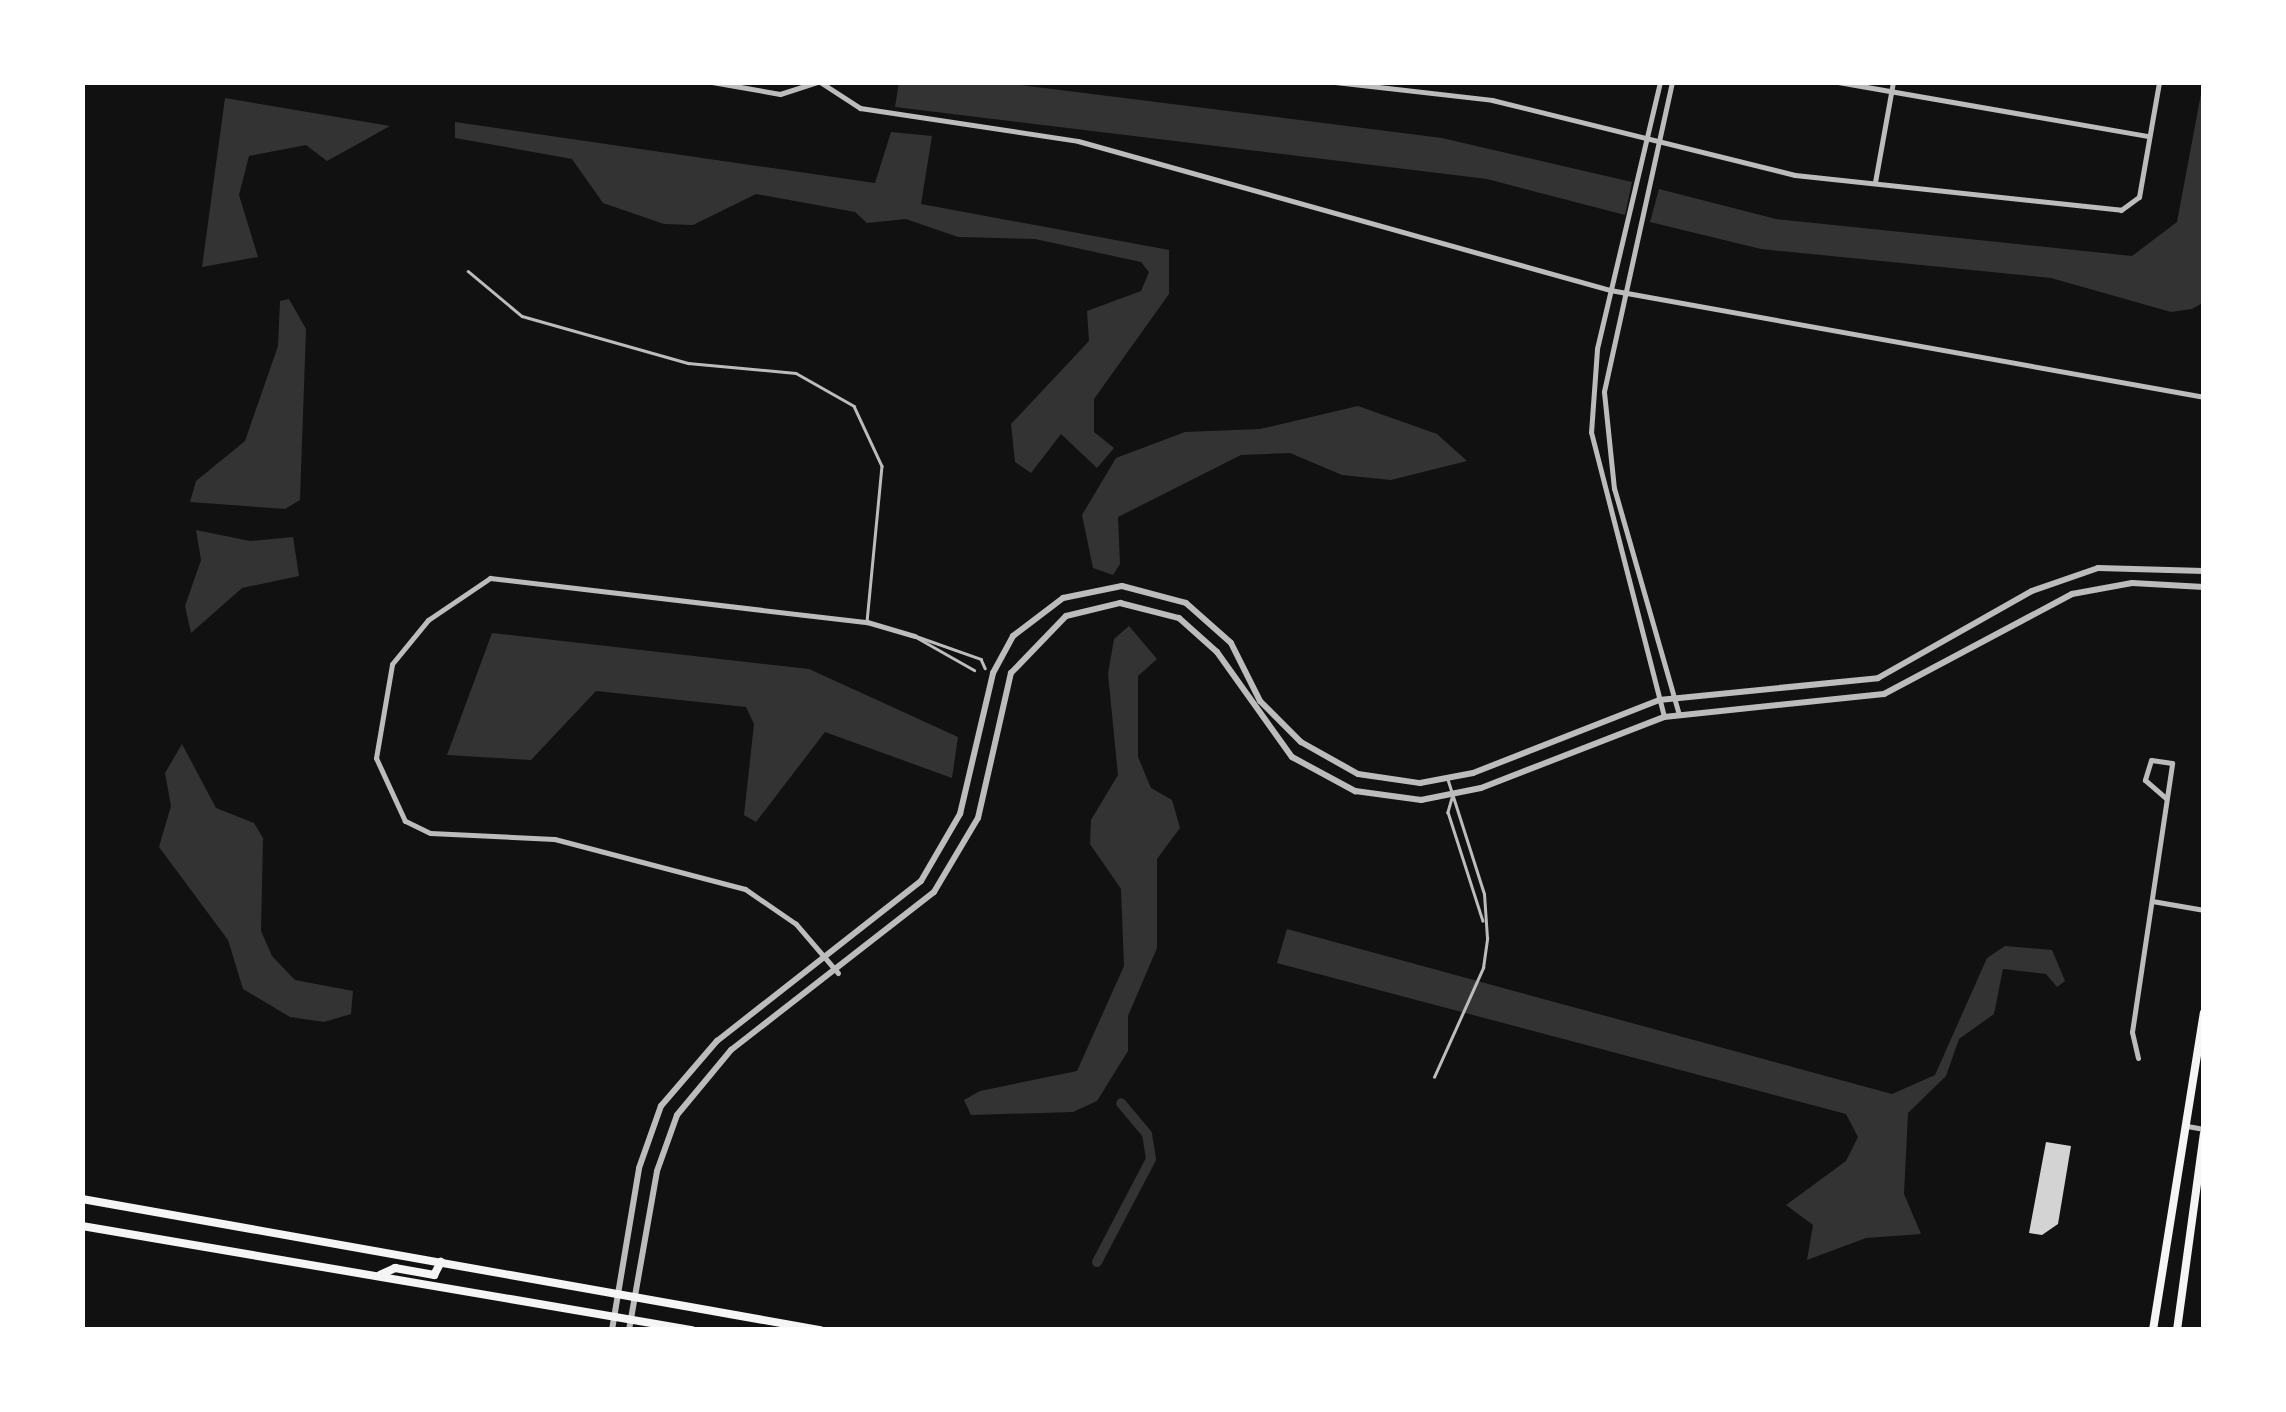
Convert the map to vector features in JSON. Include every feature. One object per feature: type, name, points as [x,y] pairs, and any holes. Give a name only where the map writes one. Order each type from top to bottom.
[{"type":"main road","points":[[2152,1330],[2204,1013]]},
{"type":"main road","points":[[2177,1330],[2204,1131]]},
{"type":"main road","points":[[82,1199],[820,1330]]},
{"type":"main road","points":[[82,1226],[692,1330]]},
{"type":"main road","points":[[380,1276],[395,1268],[434,1275],[441,1262]]},
{"type":"street","points":[[712,82],[780,94],[818,82],[860,108],[1078,142],[1623,293],[2204,396]]},
{"type":"street","points":[[1336,82],[1492,100],[1763,169],[2132,208],[2159,82]]},
{"type":"street","points":[[1660,82],[1610,290],[1591,432],[1664,717]]},
{"type":"street","points":[[1672,82],[1662,142],[1623,293],[1605,431],[1679,715]]},
{"type":"street","points":[[1838,82],[2148,136]]},
{"type":"street","points":[[1876,182],[1893,82]]},
{"type":"street","points":[[612,1330],[639,1168],[661,1106],[696,1059],[898,906],[941,852],[960,814],[989,671],[1014,636],[1063,598],[1122,586],[1154,590],[1213,622],[1260,700],[1328,760],[1389,780],[1448,781],[1660,700],[1846,688],[1904,668],[2066,577],[2130,566],[2204,572]]},
{"type":"street","points":[[838,973],[772,904],[714,878],[554,839],[436,833],[404,821],[376,758],[392,664],[407,640],[473,585],[517,577],[867,622],[915,636]]},
{"type":"street","points":[[629,1330],[676,1115],[712,1068],[908,920],[956,861],[978,818],[1016,665],[1066,616],[1120,603],[1152,607],[1203,635],[1266,733],[1320,775],[1386,798],[1452,797],[1664,717],[1850,704],[1913,682],[2072,594],[2132,583],[2204,587]]},
{"type":"street","points":[[989,671],[1016,665]]},
{"type":"street","points":[[2138,1058],[2132,1032],[2172,763],[2151,760],[2145,780],[2166,798]]},
{"type":"street","points":[[2152,902],[2204,910]]},
{"type":"street","points":[[765,1004],[776,1018]]},
{"type":"street","points":[[2186,1126],[2204,1131]]},
{"type":"lane","points":[[468,271],[522,316],[688,362],[796,373],[854,406],[877,442],[883,476],[867,622]]},
{"type":"lane","points":[[915,636],[974,670]]},
{"type":"lane","points":[[915,636],[981,659],[989,671]]},
{"type":"lane","points":[[1434,1077],[1479,978],[1484,922],[1448,781]]},
{"type":"lane","points":[[1452,797],[1448,812],[1484,922]]},
{"type":"shaded area","points":[[899,82],[1005,83],[1442,138],[1632,182],[1625,215],[1487,179],[895,107]]},
{"type":"shaded area","points":[[2203,83],[2204,302],[2192,309],[2171,312],[2051,278],[1761,249],[1650,222],[1659,189],[1776,219],[2132,256],[2177,222]]},
{"type":"shaded area","points":[[225,98],[390,126],[327,161],[306,145],[249,156],[239,195],[258,257],[202,267]]},
{"type":"shaded area","points":[[455,122],[875,183],[891,132],[932,136],[921,204],[1169,250],[1169,294],[1094,399],[1094,432],[1114,448],[1097,468],[1061,434],[1031,473],[1015,462],[1011,424],[1089,341],[1087,311],[1141,291],[1149,272],[1141,262],[1035,239],[958,237],[906,219],[867,223],[855,212],[756,194],[693,225],[664,224],[603,203],[572,159],[455,138]]},
{"type":"shaded area","points":[[289,299],[306,329],[300,500],[285,509],[190,502],[196,481],[245,441],[278,346],[280,301]]},
{"type":"shaded area","points":[[1358,406],[1437,434],[1467,461],[1391,480],[1342,475],[1290,453],[1241,455],[1118,517],[1120,564],[1113,575],[1093,568],[1082,515],[1116,458],[1185,432],[1260,429]]},
{"type":"shaded area","points":[[196,530],[250,541],[293,537],[299,576],[242,588],[191,633],[185,606],[201,560]]},
{"type":"shaded area","points":[[1129,626],[1157,659],[1138,676],[1138,757],[1151,788],[1172,800],[1180,828],[1157,859],[1157,948],[1128,1016],[1128,1051],[1097,1101],[1073,1112],[971,1115],[964,1100],[980,1091],[1077,1071],[1124,966],[1121,889],[1090,844],[1091,820],[1118,775],[1108,674],[1114,639]]},
{"type":"shaded area","points":[[492,633],[809,669],[958,737],[952,778],[825,732],[756,822],[744,815],[754,724],[746,707],[596,691],[531,760],[447,755]]},
{"type":"shaded area","points":[[182,744],[216,808],[254,823],[263,838],[261,931],[272,956],[295,980],[353,991],[351,1014],[324,1022],[290,1017],[243,989],[228,940],[159,847],[171,806],[165,773]]},
{"type":"shaded area","points":[[1287,929],[1892,1094],[1935,1075],[1987,958],[2005,946],[2052,950],[2065,981],[2057,987],[2046,974],[2003,969],[1994,1014],[1959,1039],[1946,1076],[1908,1113],[1904,1194],[1921,1234],[1866,1238],[1807,1260],[1813,1225],[1786,1205],[1846,1161],[1858,1137],[1846,1114],[1277,963]]},
{"type":"building","points":[[2046,1142],[2071,1146],[2058,1224],[2042,1235],[2029,1233]]},
{"type":"waterway","points":[[1097,1262],[1151,1159],[1147,1134],[1121,1103]]}]
